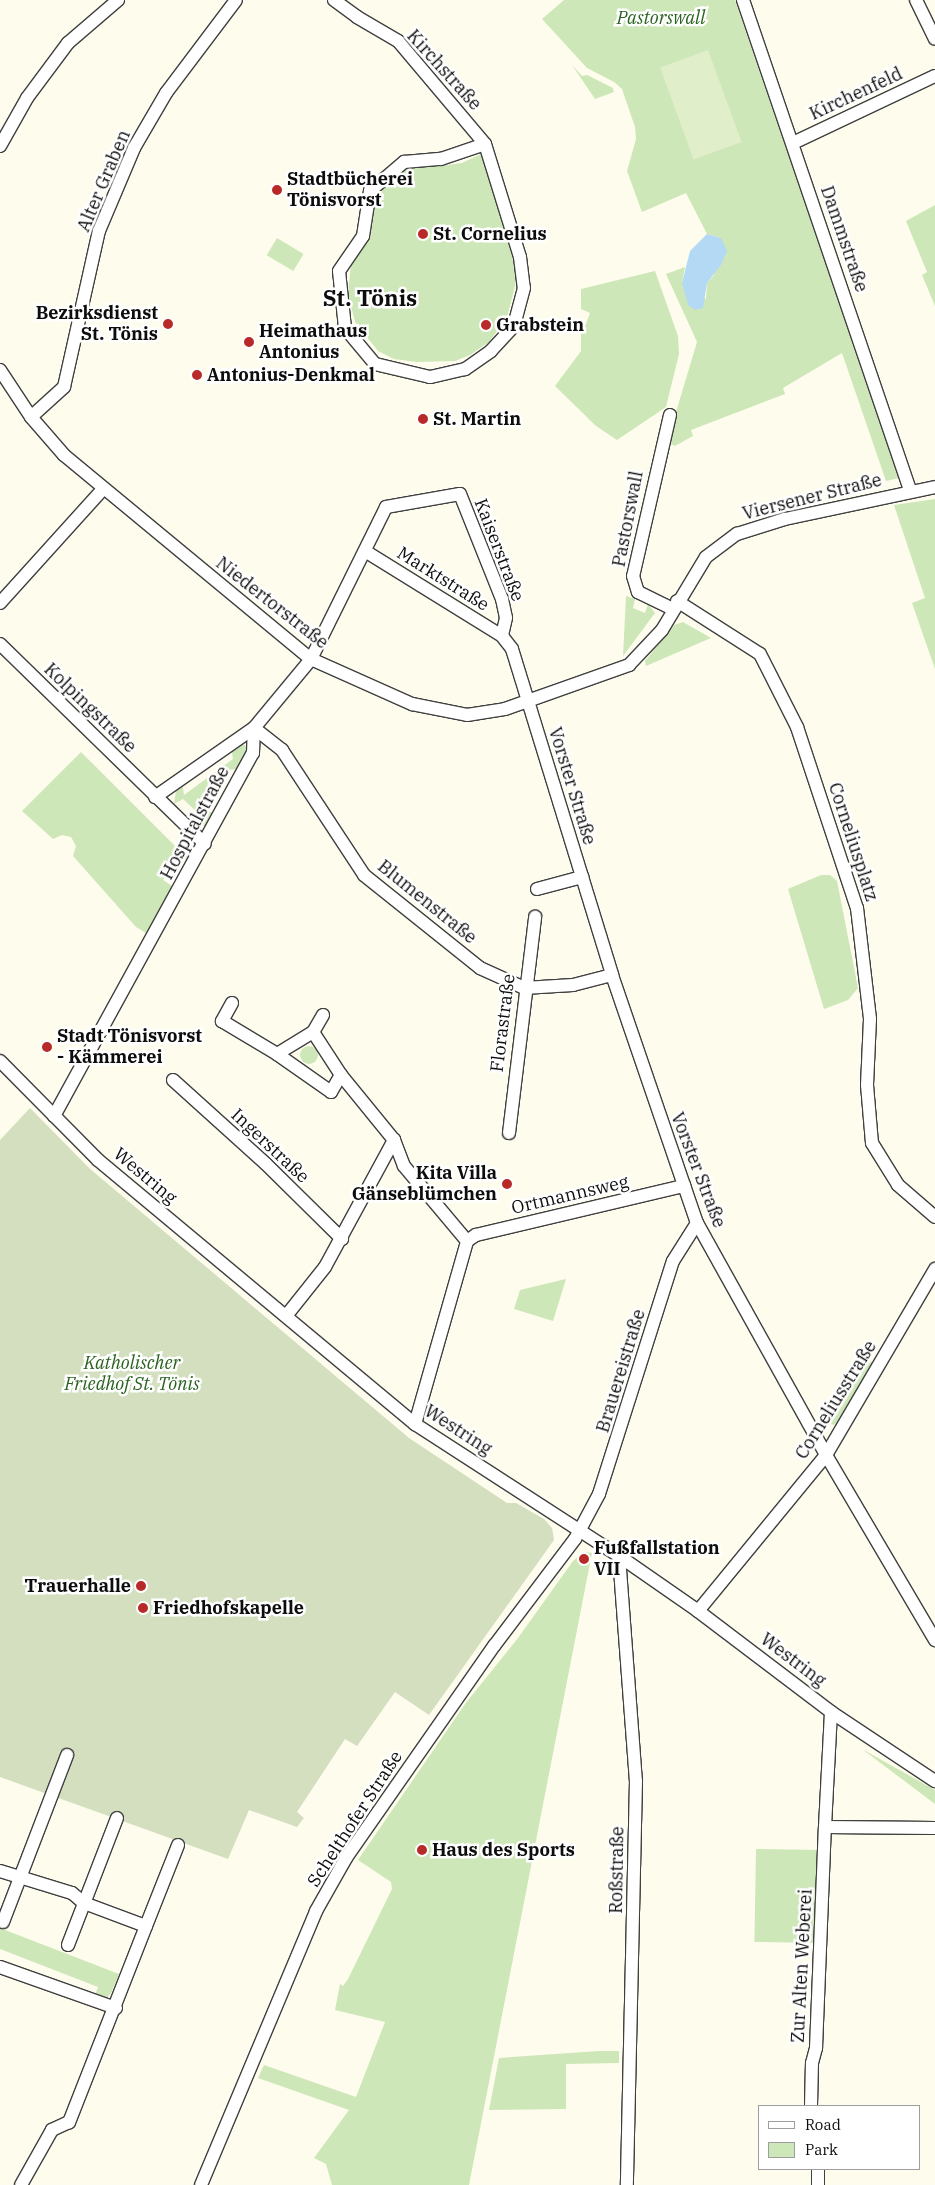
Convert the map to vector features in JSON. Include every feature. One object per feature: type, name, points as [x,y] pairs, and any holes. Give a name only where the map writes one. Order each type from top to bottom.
[{"type":"street","points":[[0,146],[27,98],[68,43],[118,0]]},
{"type":"street","name":"Alter Graben","points":[[31,417],[64,387],[99,231],[134,148],[166,93],[236,0]]},
{"type":"street","name":"Kirchstraße","points":[[334,0],[398,41],[485,144]]},
{"type":"street","name":"Dammstraße","points":[[743,0],[910,490]]},
{"type":"street","points":[[916,0],[935,39]]},
{"type":"street","name":"Kirchenfeld","points":[[792,143],[935,76]]},
{"type":"street","points":[[485,144],[520,257],[524,288],[514,326],[491,350],[465,369],[430,377],[375,364],[345,328],[339,270],[363,236],[370,192],[404,162],[441,159],[485,144]]},
{"type":"street","name":"Niedertorstraße","points":[[0,370],[31,417],[64,455],[311,659],[412,704],[467,715],[528,701]]},
{"type":"street","name":"Pastorswall","points":[[670,415],[633,576],[638,592],[675,605]]},
{"type":"street","name":"Viersener Straße","points":[[528,701],[629,666],[650,646],[706,557],[736,534],[785,519],[910,490],[935,487]]},
{"type":"street","points":[[0,603],[103,488]]},
{"type":"street","name":"Kaiserstraße","points":[[365,551],[386,507],[460,494],[502,598],[506,618],[502,636]]},
{"type":"street","points":[[155,796],[254,728],[311,659],[365,551]]},
{"type":"street","name":"Marktstraße","points":[[365,551],[502,636]]},
{"type":"street","name":"Corneliusplatz","points":[[675,605],[760,654],[797,727],[857,908],[870,1019],[867,1085],[872,1143],[898,1185],[935,1217]]},
{"type":"street","points":[[502,636],[512,649],[528,701]]},
{"type":"street","name":"Kolpingstraße","points":[[0,644],[205,844]]},
{"type":"street","name":"Vorster Straße","points":[[528,701],[612,975],[697,1223],[826,1455],[935,1640]]},
{"type":"street","name":"Hospitalstraße","points":[[54,1116],[205,844],[253,753],[254,728]]},
{"type":"street","name":"Blumenstraße","points":[[254,728],[282,750],[364,874],[480,968],[524,988],[573,985],[612,975]]},
{"type":"street","points":[[537,889],[582,877]]},
{"type":"street","name":"Florastraße","points":[[509,1133],[524,988],[535,917]]},
{"type":"street","points":[[232,1003],[222,1020],[277,1054],[331,1092],[341,1075]]},
{"type":"street","points":[[277,1054],[313,1032],[322,1015]]},
{"type":"street","points":[[313,1032],[341,1075],[394,1140],[404,1166],[467,1241],[415,1424]]},
{"type":"street","name":"Westring","points":[[0,1060],[98,1160],[415,1424],[618,1556],[698,1611],[831,1712],[935,1781]]},
{"type":"street","name":"Ingerstraße","points":[[173,1080],[266,1164],[342,1239]]},
{"type":"street","points":[[286,1316],[342,1239],[394,1140]]},
{"type":"street","name":"Ortmannsweg","points":[[467,1241],[476,1235],[684,1186]]},
{"type":"street","name":"Brauereistraße","points":[[579,1530],[599,1494],[621,1432],[673,1261],[697,1223]]},
{"type":"street","name":"Corneliusstraße","points":[[698,1611],[826,1455],[935,1269]]},
{"type":"street","name":"Schelthofer Straße","points":[[201,2185],[316,1911],[346,1858],[494,1646],[559,1562],[579,1530]]},
{"type":"street","name":"Roßstraße","points":[[618,1556],[636,1781],[628,2185]]},
{"type":"street","name":"Zur Alten Weberei","points":[[811,2105],[812,2063],[816,2048],[831,1712]]},
{"type":"street","points":[[3,1922],[67,1755]]},
{"type":"street","points":[[68,1945],[117,1818]]},
{"type":"street","points":[[825,1827],[935,1828]]},
{"type":"street","points":[[21,2185],[52,2130],[69,2122],[116,2008],[178,1845]]},
{"type":"street","points":[[0,1871],[72,1893],[84,1903],[146,1926]]},
{"type":"street","points":[[0,1967],[116,2008]]},
{"type":"street","points":[[818,2170],[818,2185]]},
{"type":"green space","points":[[564,0],[735,0],[899,478],[886,481],[842,353],[783,388],[785,394],[691,430],[693,436],[675,446],[667,442],[697,342],[666,274],[685,267],[682,283],[706,299],[707,283],[714,275],[721,238],[707,234],[686,193],[642,212],[627,171],[636,139],[635,127],[622,89],[614,82],[587,68],[542,19]]},
{"type":"green space","points":[[708,50],[742,142],[694,160],[660,67]]},
{"type":"green space","points":[[572,65],[582,76],[587,75],[613,88],[614,92],[595,99]]},
{"type":"green space","points":[[483,153],[505,222],[502,223],[514,262],[516,282],[507,318],[489,342],[470,355],[455,361],[417,362],[394,359],[378,351],[355,322],[348,294],[351,264],[372,234],[369,232],[373,220],[374,197],[400,169],[427,163],[440,166],[462,163]]},
{"type":"green space","points":[[935,205],[935,306],[922,275],[927,272],[906,221]]},
{"type":"green space","points":[[277,238],[304,254],[293,271],[267,255]]},
{"type":"green space","points":[[655,271],[678,336],[679,354],[666,407],[617,440],[596,426],[555,386],[581,351],[581,328],[584,329],[590,313],[581,309],[581,289]]},
{"type":"green space","points":[[935,499],[935,669],[912,603],[925,598],[894,505]]},
{"type":"green space","points":[[626,596],[635,599],[633,608],[645,613],[648,604],[655,613],[623,656]]},
{"type":"green space","points":[[683,622],[711,638],[646,666],[645,661],[674,625]]},
{"type":"green space","points":[[241,743],[247,747],[248,753],[239,769],[225,770],[200,812],[214,812],[205,826],[198,826],[193,822],[200,815],[183,799],[174,804],[176,791],[182,782],[184,795],[233,759],[231,747]]},
{"type":"green space","points":[[81,752],[176,847],[186,836],[191,844],[186,860],[177,855],[163,880],[172,886],[146,933],[136,927],[73,856],[76,846],[71,837],[62,835],[53,839],[22,811]]},
{"type":"green space","points":[[821,875],[830,875],[837,881],[858,988],[848,1000],[824,1009],[788,889]]},
{"type":"green space","points":[[309,1046],[315,1049],[318,1055],[315,1061],[309,1064],[303,1061],[300,1055],[303,1049]]},
{"type":"green space","name":"Katholischer Friedhof St. Tönis","points":[[30,1108],[89,1168],[409,1438],[507,1503],[516,1503],[544,1519],[552,1528],[554,1540],[429,1715],[395,1692],[357,1746],[345,1739],[297,1812],[304,1818],[297,1827],[249,1810],[228,1859],[0,1777],[0,1140]]},
{"type":"green space","points":[[566,1279],[553,1321],[514,1309],[520,1290]]},
{"type":"green space","points":[[871,1361],[873,1365],[842,1419],[834,1425],[825,1422],[821,1415]]},
{"type":"green space","points":[[584,1552],[592,1553],[469,2185],[332,2185],[326,2164],[314,2158],[349,2110],[258,2078],[264,2065],[356,2097],[385,2022],[335,2010],[340,1984],[343,1986],[348,1979],[392,1889],[391,1882],[358,1860],[465,1704],[518,1638],[573,1561]]},
{"type":"green space","points":[[862,1749],[935,1790],[935,1804]]},
{"type":"green space","points":[[756,1849],[819,1850],[817,1943],[754,1942]]},
{"type":"green space","points":[[0,1928],[119,1974],[111,1993],[106,1999],[94,1998],[98,1987],[0,1949]]},
{"type":"green space","points":[[619,2051],[619,2063],[566,2064],[566,2109],[489,2110],[499,2058]]},
{"type":"water","points":[[707,234],[721,238],[727,251],[721,265],[707,283],[703,308],[695,310],[688,305],[682,283],[690,251]]},
{"type":"place","name":"Stadtbücherei Tönisvorst","points":[[277,190]]},
{"type":"place","name":"St. Cornelius","points":[[423,234]]},
{"type":"place","name":"Bezirksdienst St. Tönis","points":[[168,324]]},
{"type":"place","name":"Grabstein","points":[[486,325]]},
{"type":"place","name":"Heimathaus Antonius","points":[[249,342]]},
{"type":"place","name":"Antonius-Denkmal","points":[[197,375]]},
{"type":"place","name":"St. Martin","points":[[423,419]]},
{"type":"place","name":"Stadt Tönisvorst - Kämmerei","points":[[47,1047]]},
{"type":"place","name":"Kita Villa Gänseblümchen","points":[[507,1184]]},
{"type":"place","name":"Fußfallstation VII","points":[[584,1559]]},
{"type":"place","name":"Trauerhalle","points":[[141,1586]]},
{"type":"place","name":"Friedhofskapelle","points":[[143,1608]]},
{"type":"place","name":"Haus des Sports","points":[[422,1850]]},
{"type":"district","name":"St. Tönis","points":[[370,298]]}]
